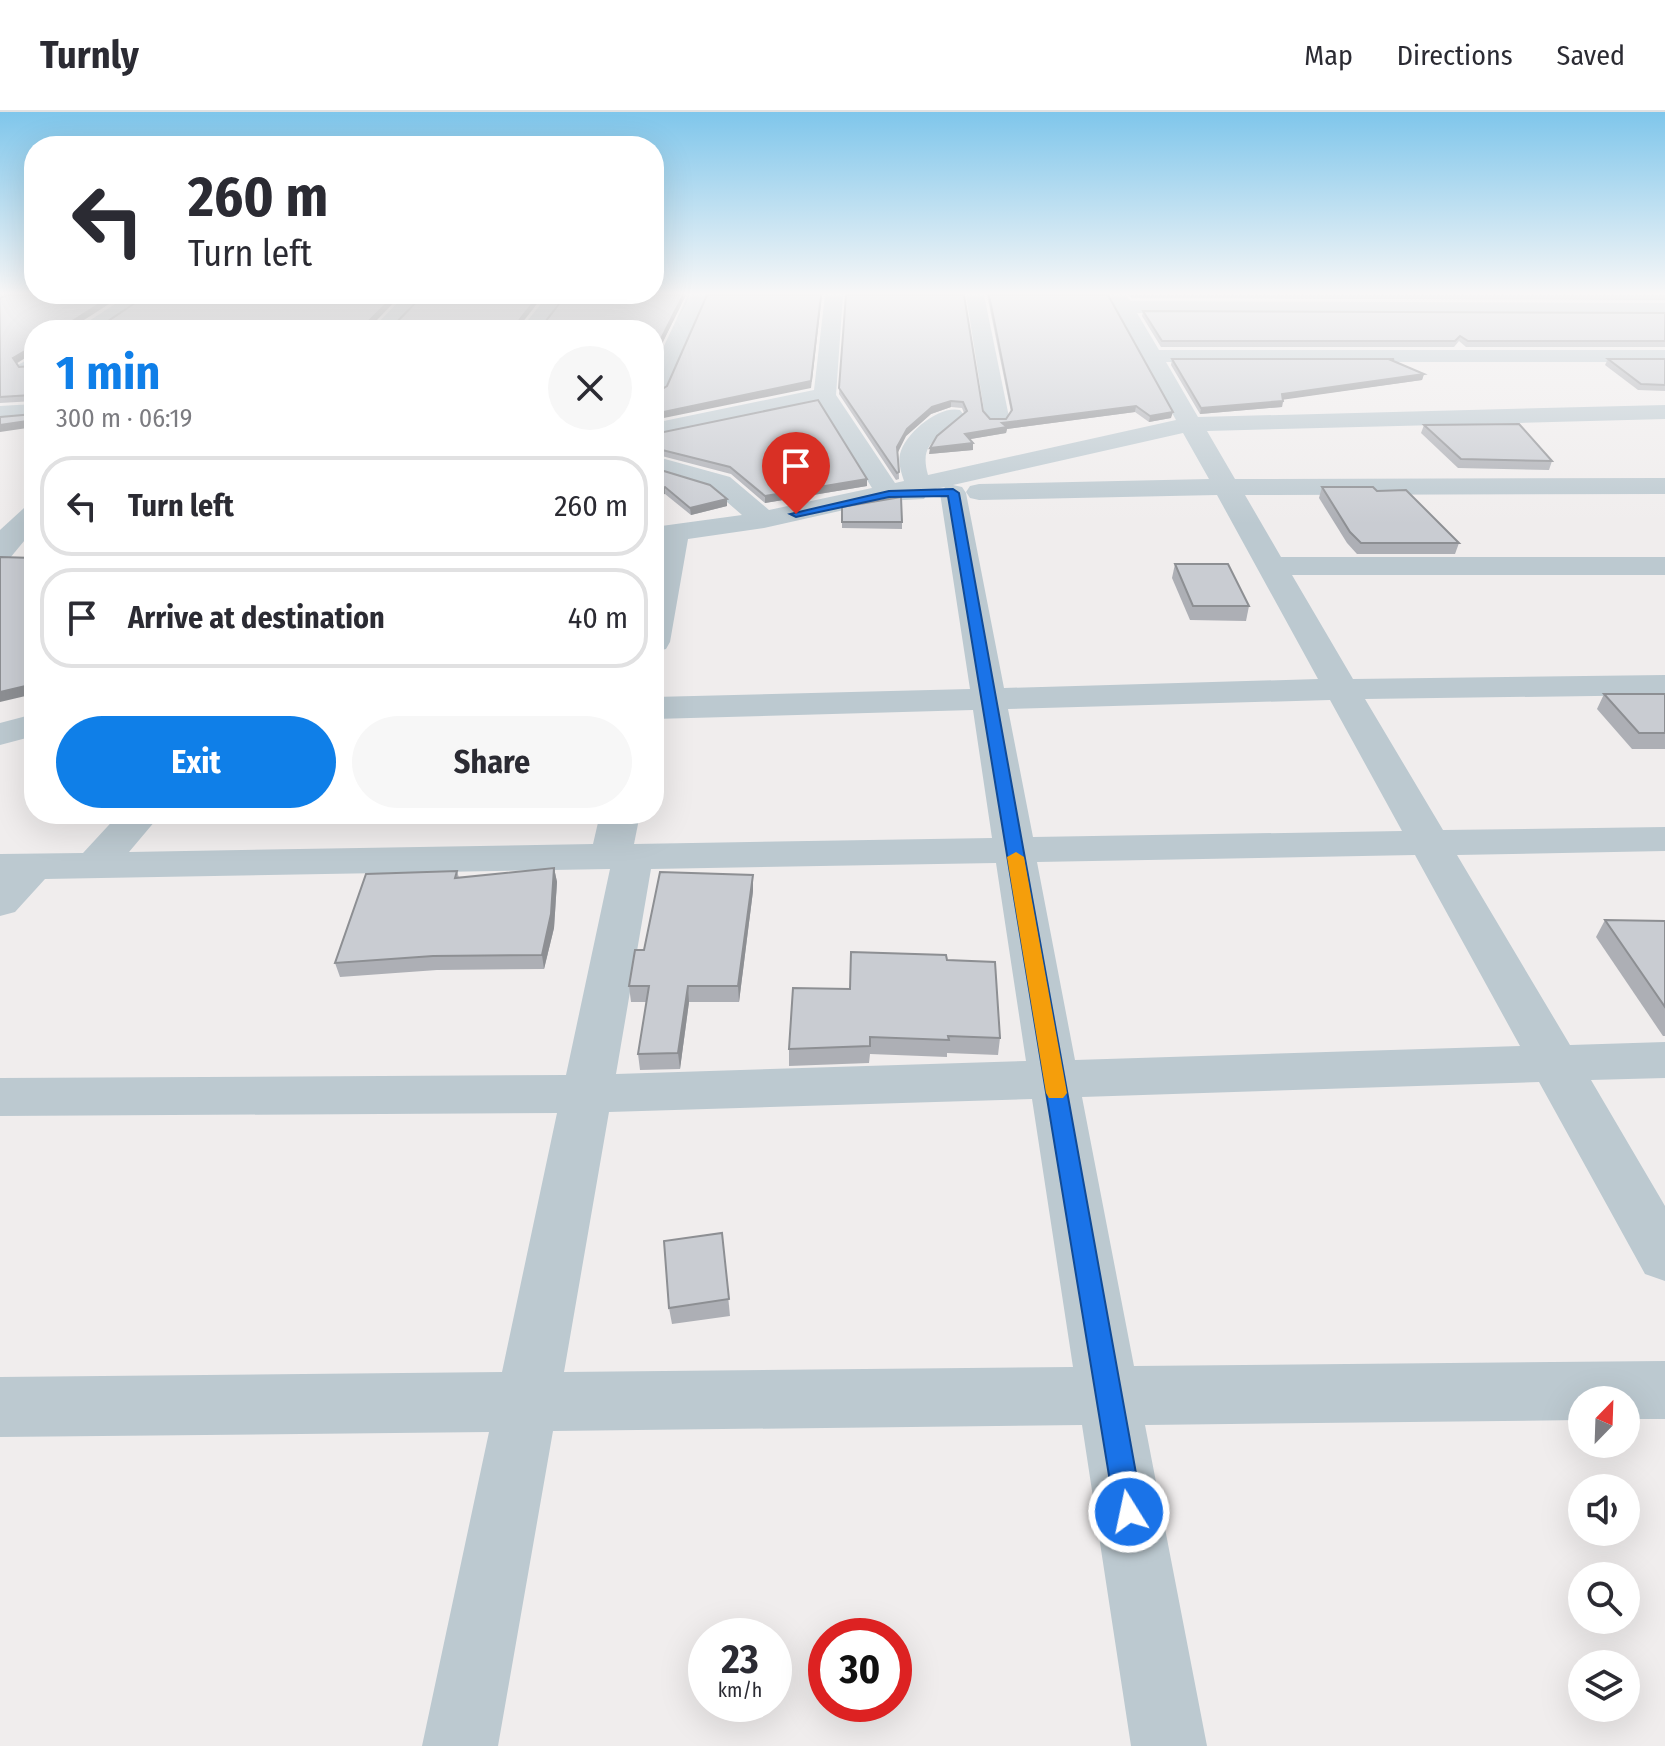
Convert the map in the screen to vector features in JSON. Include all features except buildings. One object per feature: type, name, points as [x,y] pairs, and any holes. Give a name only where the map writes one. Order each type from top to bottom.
[{"type":"street","points":[[827,371],[825,395],[889,494]]},
{"type":"street","points":[[989,371],[997,417]]},
{"type":"street","points":[[1160,371],[1665,1257]]},
{"type":"street","points":[[1584,371],[1589,375]]},
{"type":"street","points":[[1614,393],[1665,431]]},
{"type":"street","points":[[664,428],[825,395]]},
{"type":"street","points":[[0,413],[24,412]]},
{"type":"street","points":[[936,490],[1190,424],[1665,412]]},
{"type":"street","points":[[952,415],[919,440],[910,453],[910,467],[936,490],[989,698],[1169,1746]]},
{"type":"street","points":[[664,467],[721,483],[764,520]]},
{"type":"street","points":[[665,533],[764,520],[889,494],[936,490],[1665,486]]},
{"type":"street","points":[[0,552],[11,535],[24,523]]},
{"type":"street","points":[[1271,566],[1665,566]]},
{"type":"street","points":[[664,708],[1341,689],[1665,685]]},
{"type":"street","points":[[0,734],[24,728]]},
{"type":"street","points":[[95,865],[132,824]]},
{"type":"street","points":[[0,902],[16,867],[621,842],[1014,850],[1665,839]]},
{"type":"street","points":[[460,1746],[587,1094],[621,842]]},
{"type":"street","points":[[0,1097],[587,1094],[1665,1060]]},
{"type":"street","points":[[0,1407],[1665,1390]]},
{"type":"slow traffic","points":[[1016,857],[1056,1093]]},
{"type":"route","points":[[796,514],[889,494],[953,493],[1129,1512]]}]
